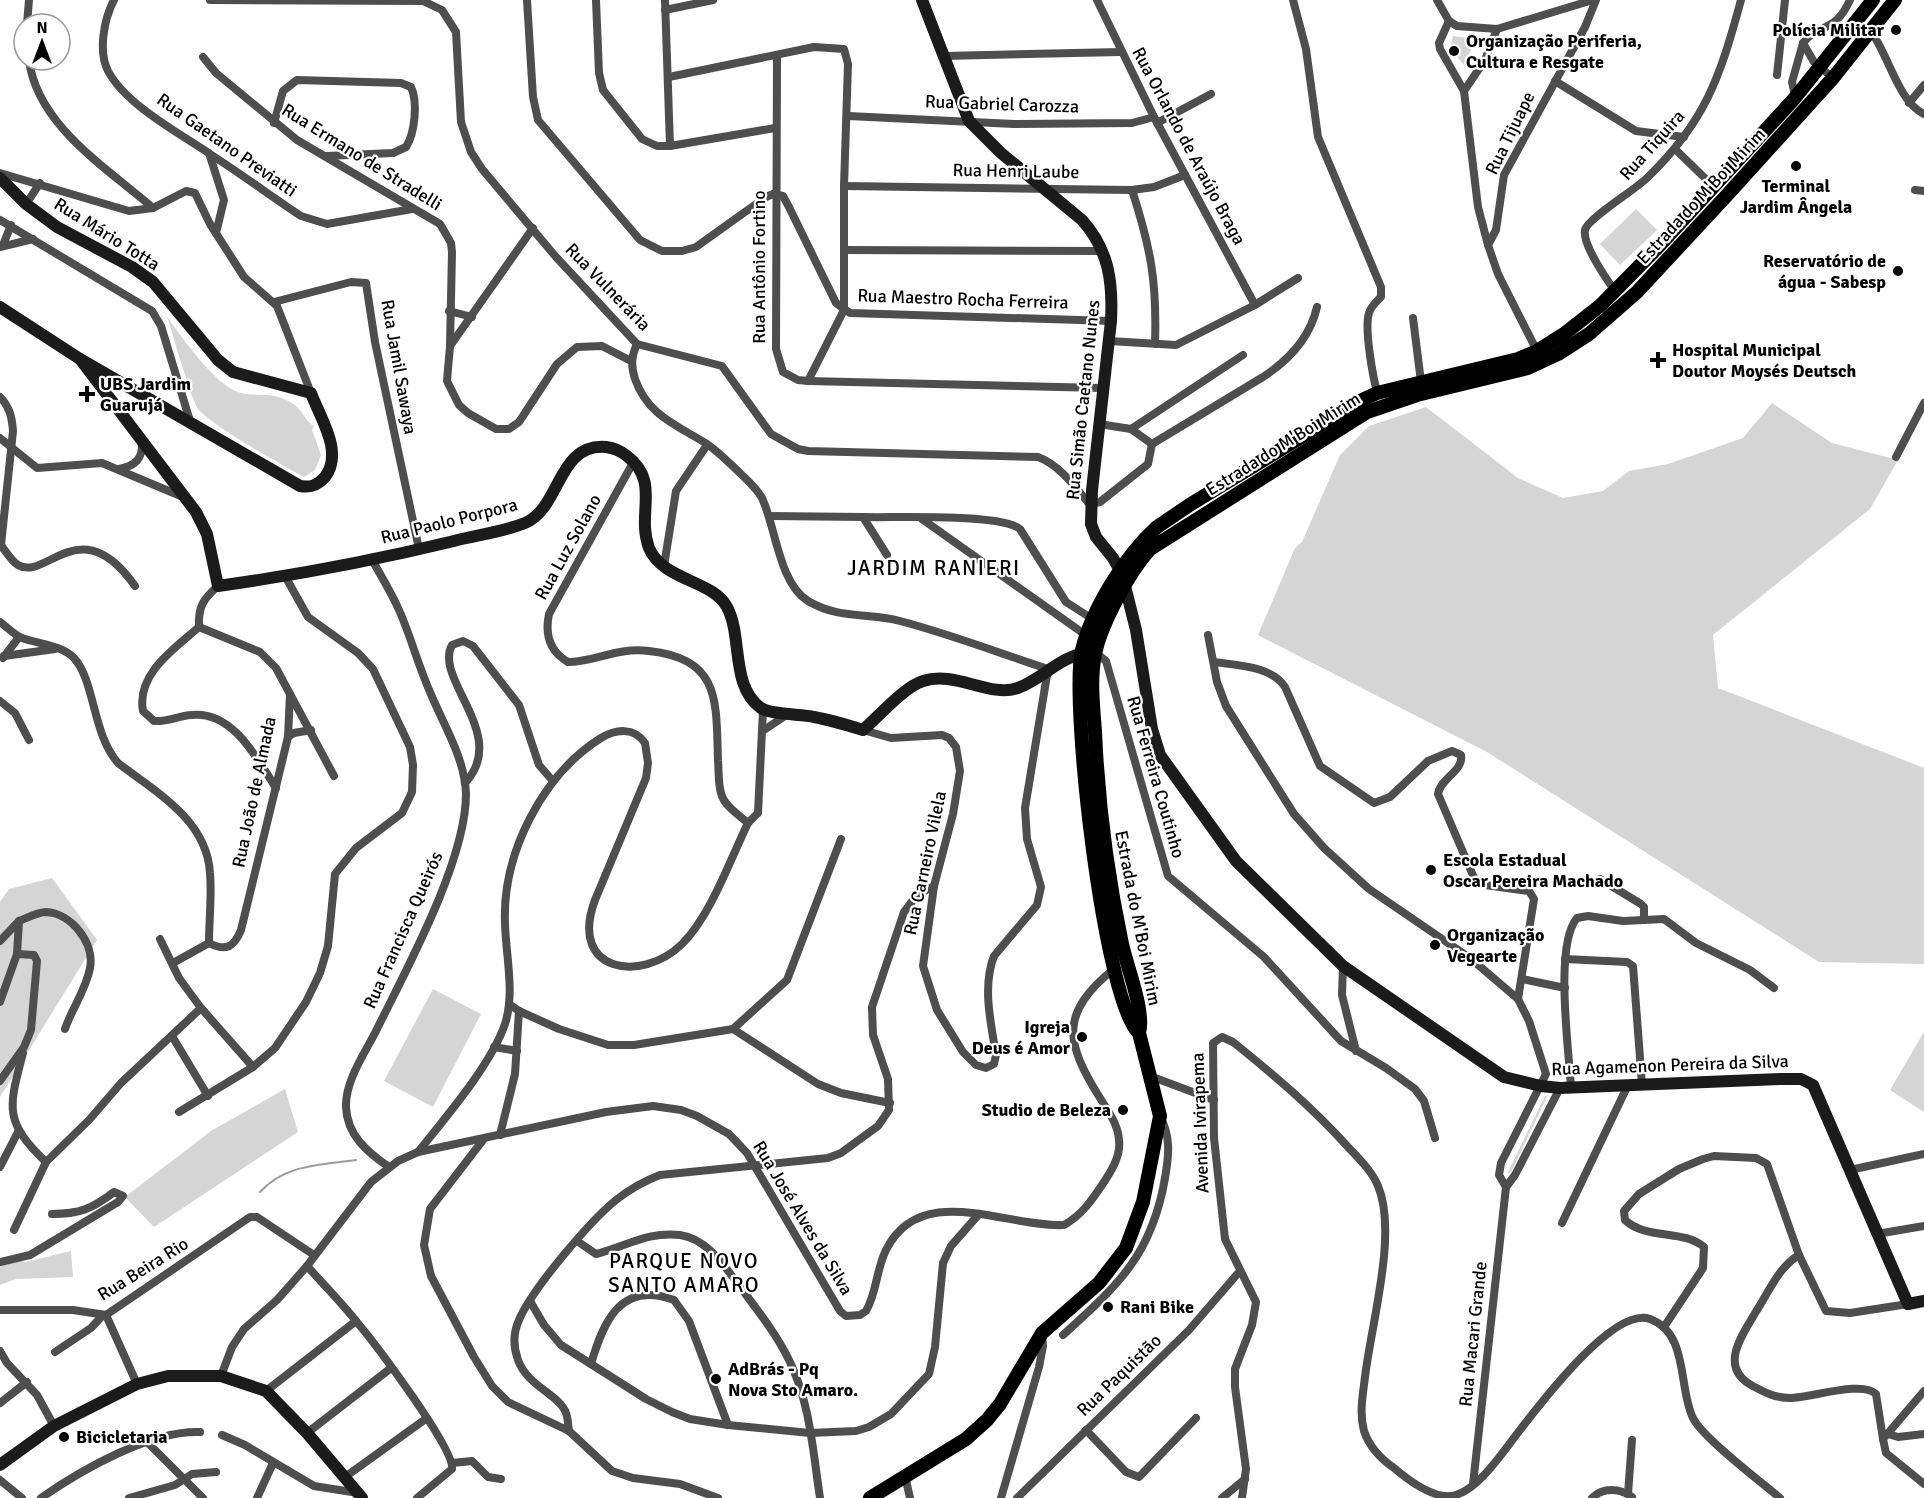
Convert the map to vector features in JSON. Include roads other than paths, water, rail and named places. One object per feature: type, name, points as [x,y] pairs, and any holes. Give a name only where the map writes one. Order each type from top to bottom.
[{"type":"main road","name":"Estrada do M'Boi Mirim","points":[[1088,652],[1141,559],[1150,549],[1350,421],[1379,399],[1421,382],[1518,359],[1537,351],[1584,319],[1615,291],[1794,99],[1873,0]]},
{"type":"main road","name":"Estrada do M'Boi Mirim","points":[[870,1498],[966,1439],[987,1420],[1042,1334],[1097,1292],[1126,1248],[1137,1224],[1160,1116],[1139,1033],[1138,1010],[1120,965],[1103,837],[1087,636],[1121,569],[1144,539],[1191,504],[1344,409],[1379,399],[1511,374],[1543,362],[1581,339],[1626,302],[1702,221],[1833,78],[1895,0]]},
{"type":"main road","points":[[1690,212],[1699,210],[1703,215],[1702,221]]},
{"type":"main road","points":[[1626,302],[1621,297],[1620,291],[1629,276]]},
{"type":"street","name":"Rua Gaetano Previatti","points":[[114,0],[108,14],[103,44],[108,70],[126,93],[182,136],[301,216],[313,221],[327,224],[412,209]]},
{"type":"street","points":[[210,0],[423,1],[442,10]]},
{"type":"street","name":"Rua Vulnerária","points":[[439,0],[442,10],[456,32],[461,122],[471,152],[482,169],[533,228],[637,344],[722,366],[771,434],[798,449],[1034,457],[1049,462],[1069,480],[1090,505]]},
{"type":"street","points":[[527,0],[532,97],[537,120],[640,240],[662,251],[682,251],[696,247],[766,197],[775,194]]},
{"type":"street","points":[[596,0],[599,73],[603,90],[642,139],[657,146],[670,146],[775,128]]},
{"type":"street","points":[[665,0],[670,146]]},
{"type":"street","points":[[665,10],[713,0]]},
{"type":"street","points":[[922,0],[969,121]]},
{"type":"street","name":"Rua Orlando de Araújo Braga","points":[[1097,0],[1155,120],[1254,305]]},
{"type":"street","points":[[1293,0],[1297,6],[1306,49],[1318,137],[1381,287],[1381,297],[1371,308],[1368,316],[1372,370],[1379,399]]},
{"type":"street","points":[[1437,0],[1449,21],[1464,28],[1497,29],[1595,0]]},
{"type":"street","name":"Rua Tijuape","points":[[1488,245],[1496,230],[1504,175],[1593,12],[1595,0]]},
{"type":"street","name":"Rua Tiquira","points":[[1615,291],[1594,256],[1585,231],[1597,215],[1632,193],[1675,148],[1704,111],[1713,90],[1741,0]]},
{"type":"street","points":[[1777,75],[1785,0]]},
{"type":"street","points":[[1806,108],[1794,99],[1792,82],[1803,44],[1807,38],[1839,20],[1850,0]]},
{"type":"street","points":[[1449,21],[1439,43],[1440,49],[1464,91],[1478,207],[1488,245],[1498,274],[1537,351]]},
{"type":"street","points":[[1464,91],[1485,60],[1497,29]]},
{"type":"street","points":[[1870,30],[1880,44],[1909,103],[1924,114]]},
{"type":"street","points":[[1803,44],[1819,67],[1833,78]]},
{"type":"street","points":[[669,77],[814,48],[844,49],[848,64],[844,186],[844,310],[807,381]]},
{"type":"street","points":[[944,56],[1121,52]]},
{"type":"street","name":"Rua Antônio Fortino","points":[[777,56],[776,349],[783,372],[798,380],[807,381],[1102,388]]},
{"type":"street","name":"Rua Ermano de Stradelli","points":[[203,57],[216,74],[297,140],[440,224],[451,243],[450,346],[446,376],[452,394],[468,413],[504,430],[519,422],[558,364],[577,347],[602,346],[631,361]]},
{"type":"street","points":[[31,72],[40,100],[53,120],[153,208]]},
{"type":"street","points":[[274,123],[282,91],[297,80],[401,83],[411,87],[415,99],[411,137],[406,147],[393,153],[326,156]]},
{"type":"street","points":[[1555,81],[1636,131],[1684,137]]},
{"type":"street","points":[[1909,103],[1924,85]]},
{"type":"street","name":"Rua Gabriel Carozza","points":[[848,116],[969,121],[1132,123],[1155,120],[1211,94]]},
{"type":"street","name":"Rua Simão Caetano Nunes","points":[[969,121],[1001,153],[1046,188],[1087,226],[1103,251],[1111,278],[1111,321],[1090,505],[1091,524],[1096,537],[1121,569],[1125,587]]},
{"type":"street","points":[[1675,148],[1713,186]]},
{"type":"street","points":[[209,153],[224,200],[216,233]]},
{"type":"street","name":"Rua Henri Laube","points":[[844,186],[1132,190],[1154,187],[1185,175]]},
{"type":"street","points":[[0,176],[40,183],[129,211],[153,208],[182,193],[193,191],[198,195],[216,233],[244,277],[274,302],[285,322],[332,448],[331,467],[319,483],[309,488],[300,486],[80,359],[0,307]]},
{"type":"street","name":"Rua Mário Totta","points":[[0,176],[26,204],[57,227],[132,267],[153,282],[218,360],[233,372],[310,393]]},
{"type":"street","points":[[26,204],[40,183]]},
{"type":"street","points":[[1132,190],[1154,267],[1155,344]]},
{"type":"street","name":"Rua Maestro Rocha Ferreira","points":[[775,194],[783,196],[836,303],[844,310],[867,314],[1111,321]]},
{"type":"street","points":[[0,220],[152,311],[161,326],[190,421]]},
{"type":"street","points":[[1,246],[11,225]]},
{"type":"street","points":[[450,346],[533,228]]},
{"type":"street","points":[[1,246],[33,239]]},
{"type":"street","points":[[844,250],[1103,251]]},
{"type":"street","points":[[1109,341],[1171,346],[1183,342],[1254,305],[1298,278]]},
{"type":"street","name":"Rua Jamil Sawaya","points":[[274,302],[351,282],[366,283],[375,342],[419,549]]},
{"type":"street","points":[[1090,505],[1100,501],[1148,464],[1152,444],[1280,366],[1307,333],[1317,307]]},
{"type":"street","points":[[449,311],[472,317]]},
{"type":"street","points":[[1413,318],[1421,382]]},
{"type":"street","points":[[637,344],[631,361],[636,382],[648,406],[659,416],[707,445],[752,484],[761,496],[769,516],[792,585],[806,600],[828,611],[853,617],[900,621],[1048,669]]},
{"type":"street","points":[[1131,429],[1243,355]]},
{"type":"street","points":[[80,359],[183,498],[196,512],[207,534],[218,586],[205,597],[200,606],[199,627],[159,662],[144,694],[143,711],[153,721],[191,714],[207,715],[218,720],[235,731],[245,742],[276,788]]},
{"type":"street","points":[[100,387],[111,376]]},
{"type":"street","points":[[0,397],[6,403],[12,417],[0,545],[17,565],[26,567],[78,549],[90,549],[118,565],[135,586]]},
{"type":"street","points":[[1896,457],[1924,403]]},
{"type":"street","points":[[1099,424],[1131,429],[1152,444]]},
{"type":"street","points":[[0,438],[37,468],[90,462],[118,469],[183,498]]},
{"type":"street","points":[[118,469],[130,467],[138,461],[142,451],[142,441]]},
{"type":"street","points":[[663,566],[676,491],[707,445]]},
{"type":"street","name":"Rua Paolo Porpora","points":[[218,586],[285,576],[419,549],[527,522],[540,509],[574,458],[586,450],[609,447],[621,451],[634,461]]},
{"type":"street","points":[[634,461],[646,480],[644,526],[647,541],[655,558],[663,566],[724,602],[732,617],[744,683],[754,702],[763,710],[868,728],[921,681],[951,678],[1008,690],[1026,684],[1048,669],[1088,652]]},
{"type":"street","name":"Rua Luz Solano","points":[[634,461],[549,614],[547,629],[549,640],[561,658],[567,662],[631,650],[672,656],[698,666],[704,673],[713,699],[721,793],[729,807],[748,823]]},
{"type":"street","name":"Rua Vulnerária","points":[[1069,480],[1092,490]]},
{"type":"street","points":[[769,516],[987,520],[1013,523],[1020,529],[1066,602],[1094,620]]},
{"type":"street","points":[[863,517],[887,555]]},
{"type":"street","points":[[921,519],[1087,636]]},
{"type":"street","name":"Rua Francisca Queirós","points":[[371,558],[401,615],[430,692],[451,736],[465,783],[462,825],[446,881],[360,1063],[346,1098],[351,1131],[361,1144],[389,1167]]},
{"type":"street","points":[[179,1112],[253,1067],[275,1048],[306,1002],[320,973],[328,946],[335,874],[356,848],[402,813],[410,800],[413,784],[410,747],[373,669],[358,653],[308,617],[285,576]]},
{"type":"street","name":"Rua Agamenon Pereira da Silva","points":[[1125,587],[1136,630],[1152,729],[1160,755],[1236,861],[1343,966],[1495,1072],[1541,1086],[1566,1088],[1761,1079],[1808,1082],[1817,1090],[1908,1304]]},
{"type":"street","points":[[1058,615],[1066,602]]},
{"type":"street","points":[[0,622],[20,637],[58,649],[73,657],[78,663],[109,753],[118,764],[176,806],[202,841],[210,874],[209,943],[173,963]]},
{"type":"street","name":"Rua João de Almada","points":[[199,627],[260,652],[276,668],[290,694],[288,737],[236,942],[226,948],[209,943]]},
{"type":"street","points":[[1208,635],[1214,662],[1226,706],[1281,797],[1324,848],[1369,889],[1470,958],[1518,999],[1534,895],[1529,891],[1485,885],[1472,876],[1438,794],[1440,787],[1459,766],[1461,755],[1452,751],[1428,760],[1390,797],[1374,803],[1320,766],[1285,687],[1277,678],[1250,668],[1214,662]]},
{"type":"street","points":[[2,658],[20,637]]},
{"type":"street","points":[[465,783],[477,767],[477,732],[472,715],[459,690],[449,655],[452,645],[464,640],[473,646],[519,705],[539,765],[552,780]]},
{"type":"street","points":[[2,658],[58,649]]},
{"type":"street","name":"Rua Ferreira Coutinho","points":[[1088,652],[1106,661],[1168,876],[1264,957],[1312,1011],[1356,1052],[1386,1068],[1421,1096],[1436,1138]]},
{"type":"street","name":"Rua Carneiro Vilela","points":[[868,728],[891,738],[942,735],[949,738],[956,747],[960,771],[953,814],[934,886],[923,966],[938,1011],[963,1052],[981,1068],[990,1067],[996,1060],[988,990],[990,966],[994,956],[1037,905],[1041,895],[1039,876],[1024,825],[1048,669]]},
{"type":"street","points":[[290,694],[334,776]]},
{"type":"street","points":[[0,701],[15,713],[29,740]]},
{"type":"street","points":[[418,1152],[494,1047],[505,1024],[509,1004],[504,922],[508,891],[521,840],[552,780],[580,752],[616,731],[633,733],[645,743],[648,763],[646,778],[589,916],[587,932],[596,953],[614,966],[651,962],[669,955],[682,944],[704,913],[748,823],[758,813],[764,730],[763,710]]},
{"type":"street","points":[[764,730],[790,713]]},
{"type":"street","points":[[288,737],[294,733],[311,730]]},
{"type":"street","points":[[509,1004],[519,1011],[587,1040],[608,1045],[634,1045],[733,1029],[787,980],[841,839]]},
{"type":"street","points":[[1600,879],[1641,904],[1644,908],[1644,920]]},
{"type":"street","points":[[568,1431],[565,1410],[532,1382],[519,1362],[514,1340],[519,1320],[530,1301],[577,1241],[616,1199],[646,1180],[660,1175],[816,1161],[841,1153],[878,1126],[885,1118],[890,1103],[888,1079],[871,1025],[872,1007],[904,912],[917,895],[934,886]]},
{"type":"street","points":[[0,941],[19,921],[44,912],[63,916],[83,934],[91,966],[78,1004],[65,1029]]},
{"type":"street","points":[[1566,1088],[1565,959],[1568,935],[1577,918],[1588,916],[1623,921],[1658,918],[1670,922],[1696,943],[1749,970],[1774,988]]},
{"type":"street","points":[[0,1002],[17,954],[19,921]]},
{"type":"street","points":[[160,939],[179,978],[201,1008],[253,1067]]},
{"type":"street","points":[[17,954],[34,955],[37,961],[31,1030],[24,1047],[12,1100],[18,1132],[46,1162]]},
{"type":"street","points":[[1565,959],[1628,962],[1633,966],[1642,1084]]},
{"type":"street","name":"Rua José Alves da Silva","points":[[221,1376],[232,1347],[244,1329],[277,1300],[307,1266],[356,1198],[389,1167],[418,1152],[606,1112],[639,1107],[663,1107],[697,1116],[729,1134],[754,1165],[840,1311],[846,1316],[860,1315],[866,1311],[872,1302],[886,1249],[909,1224],[923,1216],[945,1212],[979,1214],[1064,1226],[1081,1214],[1110,1173],[1118,1156],[1118,1133],[1114,1121],[1081,1066],[1072,1034],[1078,1011],[1086,997],[1120,965]]},
{"type":"street","points":[[1343,966],[1342,995],[1356,1052]]},
{"type":"street","points":[[1522,979],[1565,988]]},
{"type":"street","name":"Rua Macari Grande","points":[[1506,1187],[1499,1175],[1501,1163],[1541,1086],[1545,1071],[1529,1021],[1518,999]]},
{"type":"street","points":[[14,1230],[46,1162],[89,1120],[121,1083],[201,1008]]},
{"type":"street","points":[[500,1135],[510,1098],[517,1052],[519,1011]]},
{"type":"street","points":[[733,1029],[818,1084],[841,1093],[890,1103]]},
{"type":"street","points":[[171,1036],[208,1096]]},
{"type":"street","name":"Avenida Ivirapema","points":[[1242,1498],[1246,1458],[1235,1387],[1235,1369],[1252,1324],[1256,1302],[1225,1239],[1214,1138],[1214,1042],[1221,1037],[1233,1042],[1307,1102],[1374,1178],[1383,1203],[1385,1245],[1362,1398],[1364,1430],[1377,1453],[1415,1483],[1437,1494],[1450,1496],[1473,1484]]},
{"type":"street","points":[[0,1081],[24,1047]]},
{"type":"street","points":[[494,1047],[517,1052]]},
{"type":"street","points":[[1150,1076],[1214,1100]]},
{"type":"street","points":[[1562,1223],[1628,1085]]},
{"type":"street","name":"Rua Macari Grande","points":[[1473,1484],[1506,1187],[1566,1088]]},
{"type":"street","points":[[0,1167],[18,1132]]},
{"type":"street","points":[[483,1140],[430,1209],[424,1245],[427,1264],[460,1333],[492,1386],[515,1406],[568,1431],[607,1467],[618,1474],[680,1484],[718,1498]]},
{"type":"street","points":[[1850,1170],[1924,1154]]},
{"type":"street","points":[[1664,1327],[1703,1268],[1704,1247],[1690,1240],[1639,1229],[1625,1220],[1624,1211],[1638,1194],[1679,1169],[1714,1156],[1764,1161],[1771,1170],[1799,1255],[1818,1300],[1831,1314],[1924,1301]]},
{"type":"street","points":[[0,1262],[30,1255],[118,1202],[123,1196],[114,1191],[99,1203],[76,1214],[52,1214]]},
{"type":"street","points":[[530,1301],[561,1345],[672,1412],[690,1419],[728,1425],[810,1433],[844,1432],[869,1427],[891,1414],[929,1374],[933,1361],[939,1288],[946,1253],[979,1214]]},
{"type":"street","name":"Rua Beira Rio","points":[[0,1310],[73,1310],[105,1315],[194,1257],[247,1218],[257,1218],[314,1255]]},
{"type":"street","points":[[1877,1234],[1924,1226]]},
{"type":"street","points":[[577,1241],[596,1254],[642,1237],[658,1234],[681,1235],[704,1245],[747,1297],[789,1359],[800,1388],[820,1498]]},
{"type":"street","points":[[1799,1255],[1782,1270],[1739,1342],[1734,1360],[1735,1370],[1746,1382],[1779,1397],[1791,1398],[1857,1389],[1872,1391],[1876,1394],[1886,1436],[1886,1453],[1924,1484]]},
{"type":"street","points":[[307,1266],[356,1321],[391,1368],[427,1418],[452,1463],[452,1470],[417,1498]]},
{"type":"street","name":"Rua Paquistão","points":[[1017,1498],[1189,1330],[1240,1271]]},
{"type":"street","points":[[1062,1335],[1097,1292]]},
{"type":"street","points":[[591,1364],[605,1322],[619,1306],[631,1300],[654,1296],[674,1300],[689,1321],[728,1425]]},
{"type":"street","points":[[55,1352],[91,1329],[105,1315],[137,1384]]},
{"type":"street","points":[[1473,1484],[1487,1472],[1545,1399],[1615,1327],[1635,1318],[1650,1319],[1664,1327],[1674,1340],[1694,1421],[1780,1498]]},
{"type":"street","points":[[266,1391],[356,1321]]},
{"type":"street","points":[[1001,1498],[1039,1367],[1043,1349],[1042,1334]]},
{"type":"street","points":[[0,1351],[12,1369],[27,1382],[54,1426]]},
{"type":"street","points":[[307,1433],[391,1368]]},
{"type":"street","points":[[0,1465],[54,1426],[137,1384],[168,1376],[221,1376],[266,1391],[307,1433],[360,1495]]},
{"type":"street","points":[[0,1403],[27,1382]]},
{"type":"street","points":[[1886,1436],[1924,1391]]},
{"type":"street","points":[[345,1477],[427,1418]]},
{"type":"street","points":[[1086,1430],[1126,1472],[1139,1477],[1196,1418]]},
{"type":"street","points":[[41,1498],[80,1473],[171,1433],[200,1432]]},
{"type":"street","points":[[1886,1436],[1924,1434]]},
{"type":"street","points":[[222,1435],[245,1445],[314,1486],[360,1495]]},
{"type":"street","points":[[1592,1498],[1606,1490],[1616,1490],[1630,1496],[1632,1440]]},
{"type":"street","points":[[148,1443],[203,1498]]},
{"type":"street","points":[[452,1463],[472,1461],[488,1477],[501,1479]]},
{"type":"street","points":[[257,1498],[273,1463]]},
{"type":"street","points":[[129,1498],[176,1485],[192,1474],[216,1472]]},
{"type":"street","points":[[905,1476],[910,1498]]},
{"type":"street","points":[[1222,1498],[1245,1478]]},
{"type":"street","points":[[0,1480],[22,1498]]},
{"type":"waterway","points":[[260,1192],[270,1183],[292,1171],[304,1167],[356,1160]]},
{"type":"place","name":"Polícia Militar","points":[[1896,30]]},
{"type":"place","name":"Organização Periferia, Cultura e Resgate","points":[[1454,51]]},
{"type":"place","name":"Terminal Jardim Ângela","points":[[1796,166]]},
{"type":"place","name":"Reservatório de água - Sabesp","points":[[1898,271]]},
{"type":"place","name":"Hospital Municipal Doutor Moysés Deutsch","points":[[1658,360]]},
{"type":"place","name":"UBS Jardim Guarujá","points":[[87,394]]},
{"type":"place","name":"Escola Estadual Oscar Pereira Machado","points":[[1431,870]]},
{"type":"place","name":"Organização Vegearte","points":[[1435,945]]},
{"type":"place","name":"Igreja Deus é Amor","points":[[1082,1037]]},
{"type":"place","name":"Studio de Beleza","points":[[1123,1110]]},
{"type":"place","name":"Rani Bike","points":[[1108,1307]]},
{"type":"place","name":"AdBrás - Pq Nova Sto Amaro.","points":[[716,1379]]},
{"type":"place","name":"Bicicletaria","points":[[64,1437]]},
{"type":"district","name":"JARDIM RANIERI","points":[[934,568]]},
{"type":"district","name":"PARQUE NOVO SANTO AMARO","points":[[684,1273]]}]
